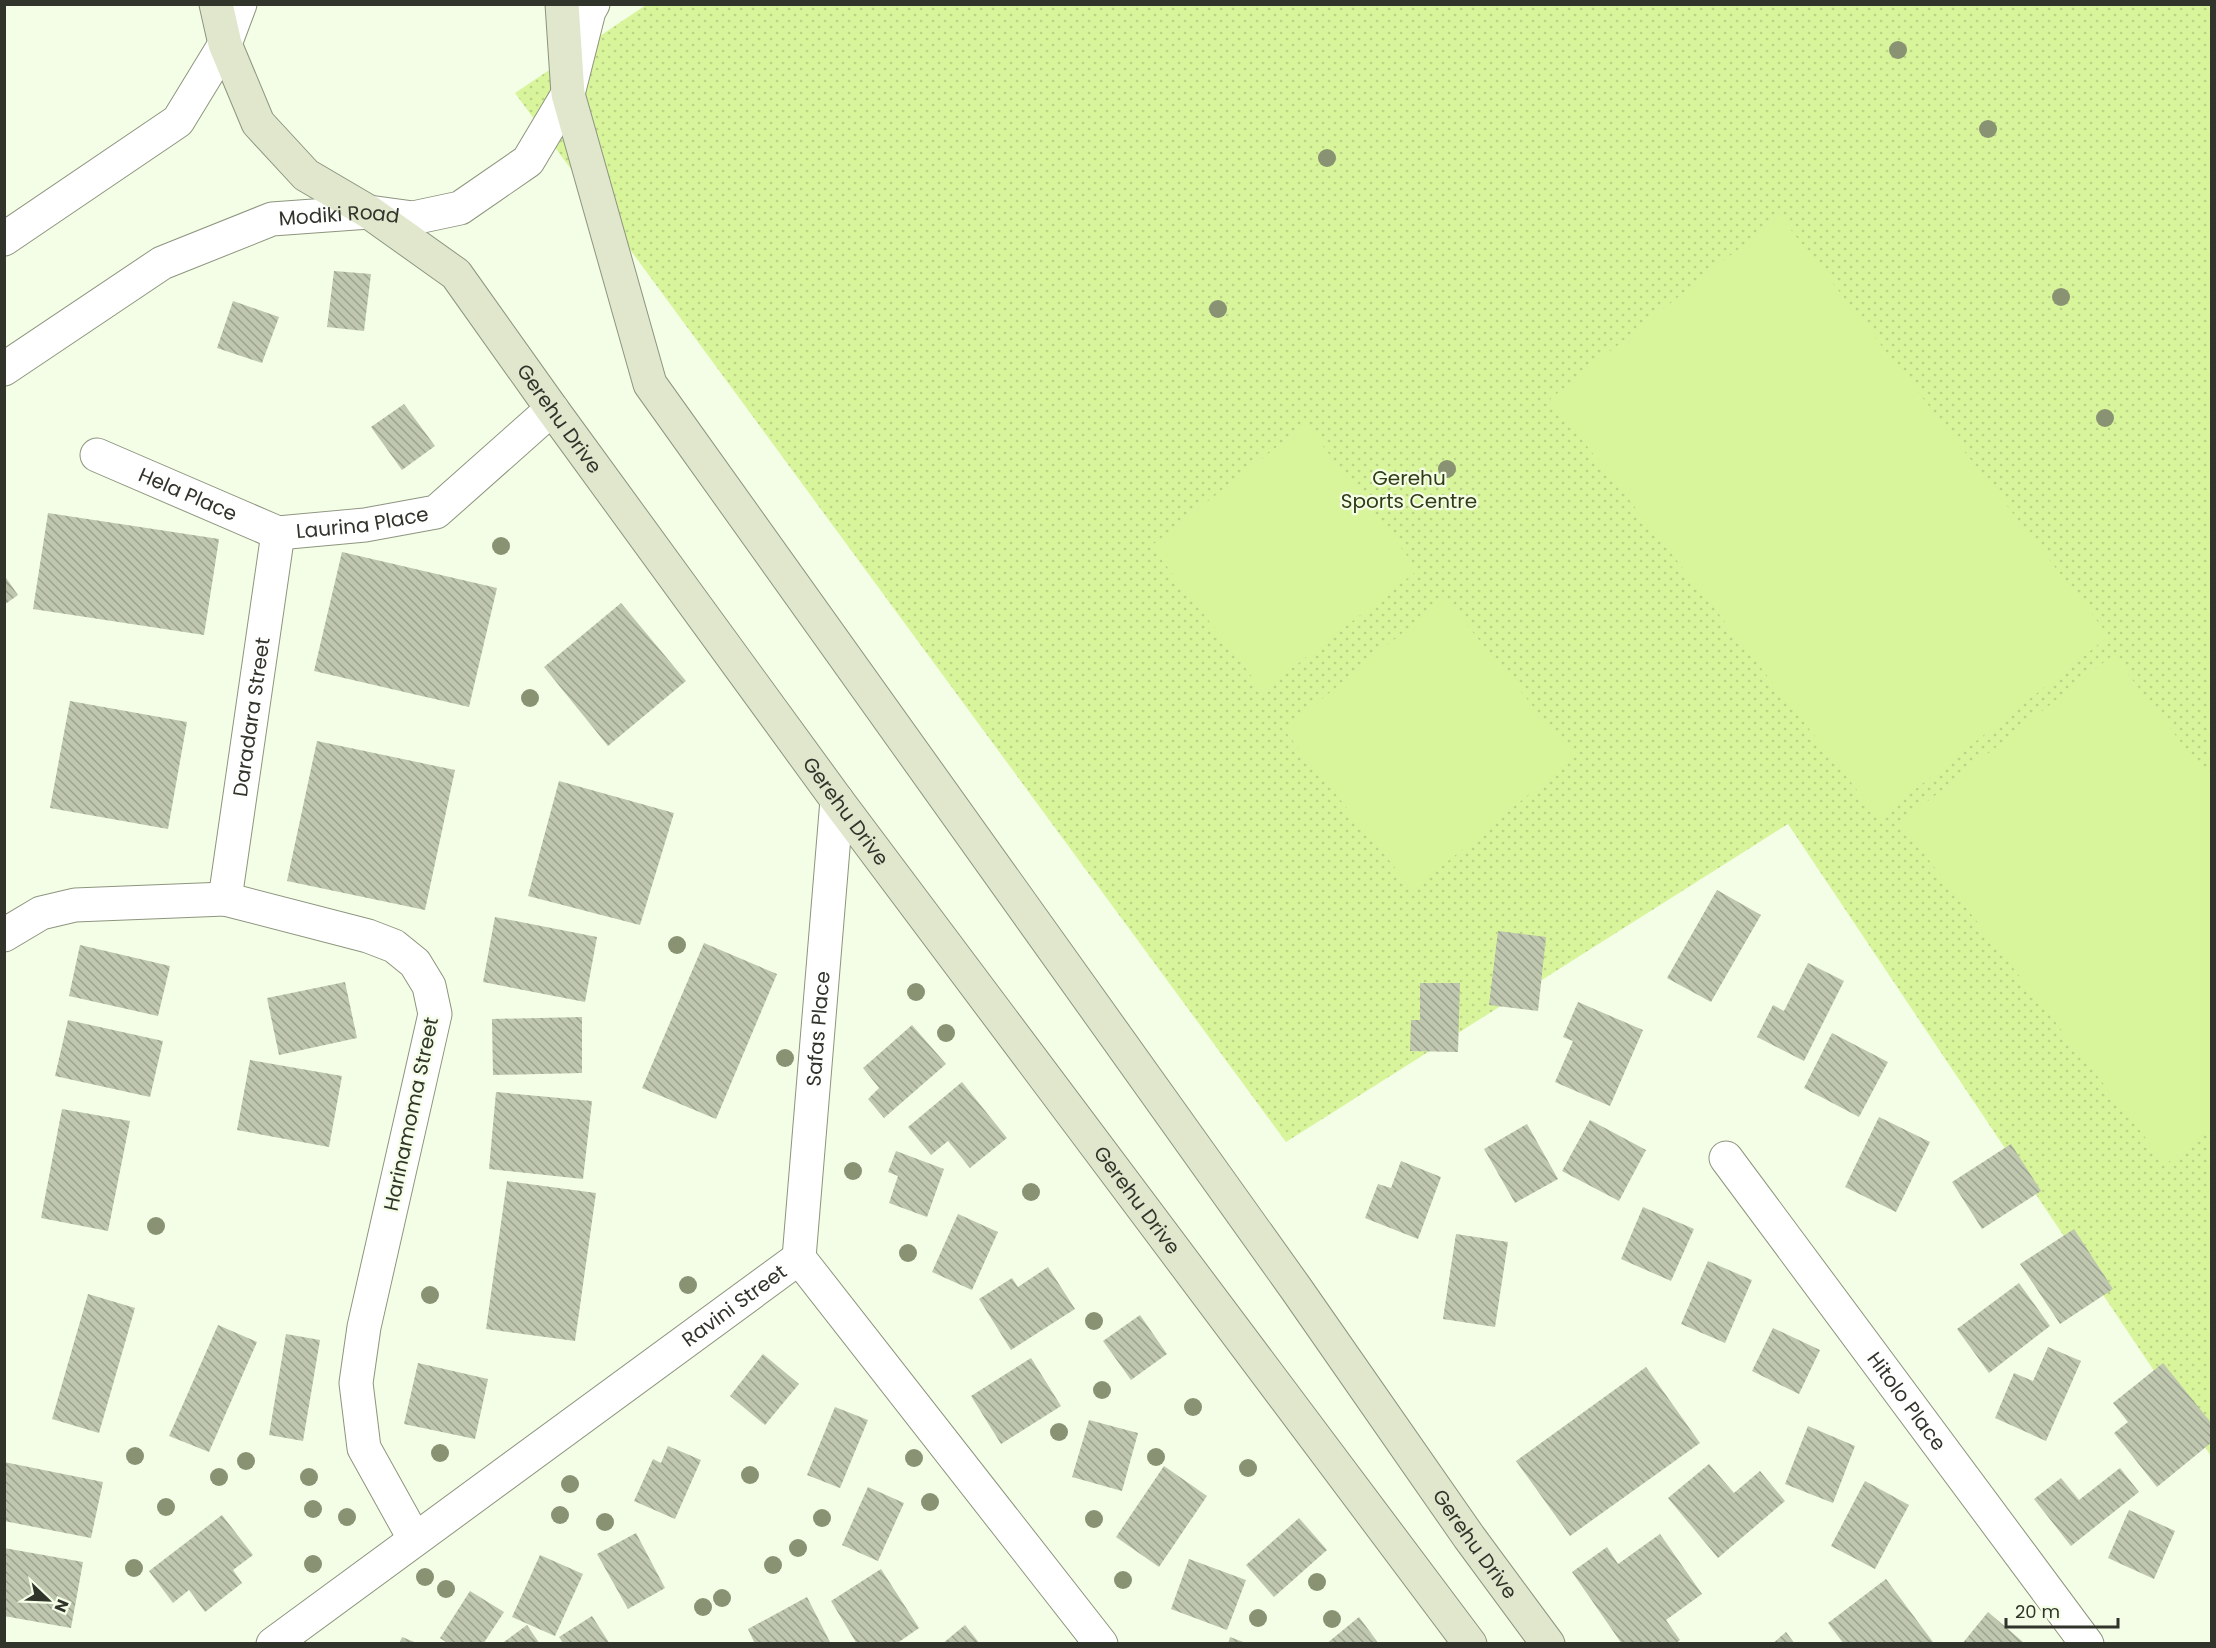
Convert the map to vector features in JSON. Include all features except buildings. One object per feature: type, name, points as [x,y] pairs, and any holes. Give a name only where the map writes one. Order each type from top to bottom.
[{"type":"street","name":"Gerehu Drive","points":[[216,4],[225,44],[258,123],[306,175],[369,212],[456,274],[837,800],[1470,1644]]},
{"type":"street","points":[[4,239],[178,121],[225,44],[240,4]]},
{"type":"street","name":"Gerehu Drive","points":[[562,4],[568,94],[650,384],[1297,1290],[1469,1538],[1548,1644]]},
{"type":"street","name":"Modiki Road","points":[[4,369],[162,263],[272,219],[369,212],[413,218],[460,208],[528,161],[568,94],[589,11],[593,4]]},
{"type":"street","name":"Laurina Place","points":[[278,533],[365,525],[436,512],[552,409]]},
{"type":"street","name":"Hela Place","points":[[97,455],[278,533]]},
{"type":"street","name":"Daradara Street","points":[[225,899],[278,533]]},
{"type":"street","name":"Safas Place","points":[[799,1258],[837,800]]},
{"type":"street","name":"Harinamoma Street","points":[[4,935],[41,913],[75,905],[225,899],[368,936],[394,946],[415,963],[429,986],[435,1014],[364,1327],[356,1383],[364,1448],[414,1538]]},
{"type":"street","name":"Hitolo Place","points":[[1726,1158],[2087,1644]]},
{"type":"street","name":"Ravini Street","points":[[273,1644],[414,1538],[799,1258],[1101,1644]]},
{"type":"green space","name":"Gerehu Sports Centre","points":[[646,5],[2211,5],[2211,1456],[1788,824],[1286,1142],[515,93]]},
{"type":"green space","points":[[1780,216],[2109,636],[1879,818],[1550,399]]},
{"type":"green space","points":[[1306,424],[1418,570],[1263,691],[1151,546]]},
{"type":"green space","points":[[1445,598],[1574,757],[1413,890],[1284,730]]},
{"type":"green space","points":[[2113,655],[2211,781],[2211,1128],[2166,1164],[1900,823]]}]
